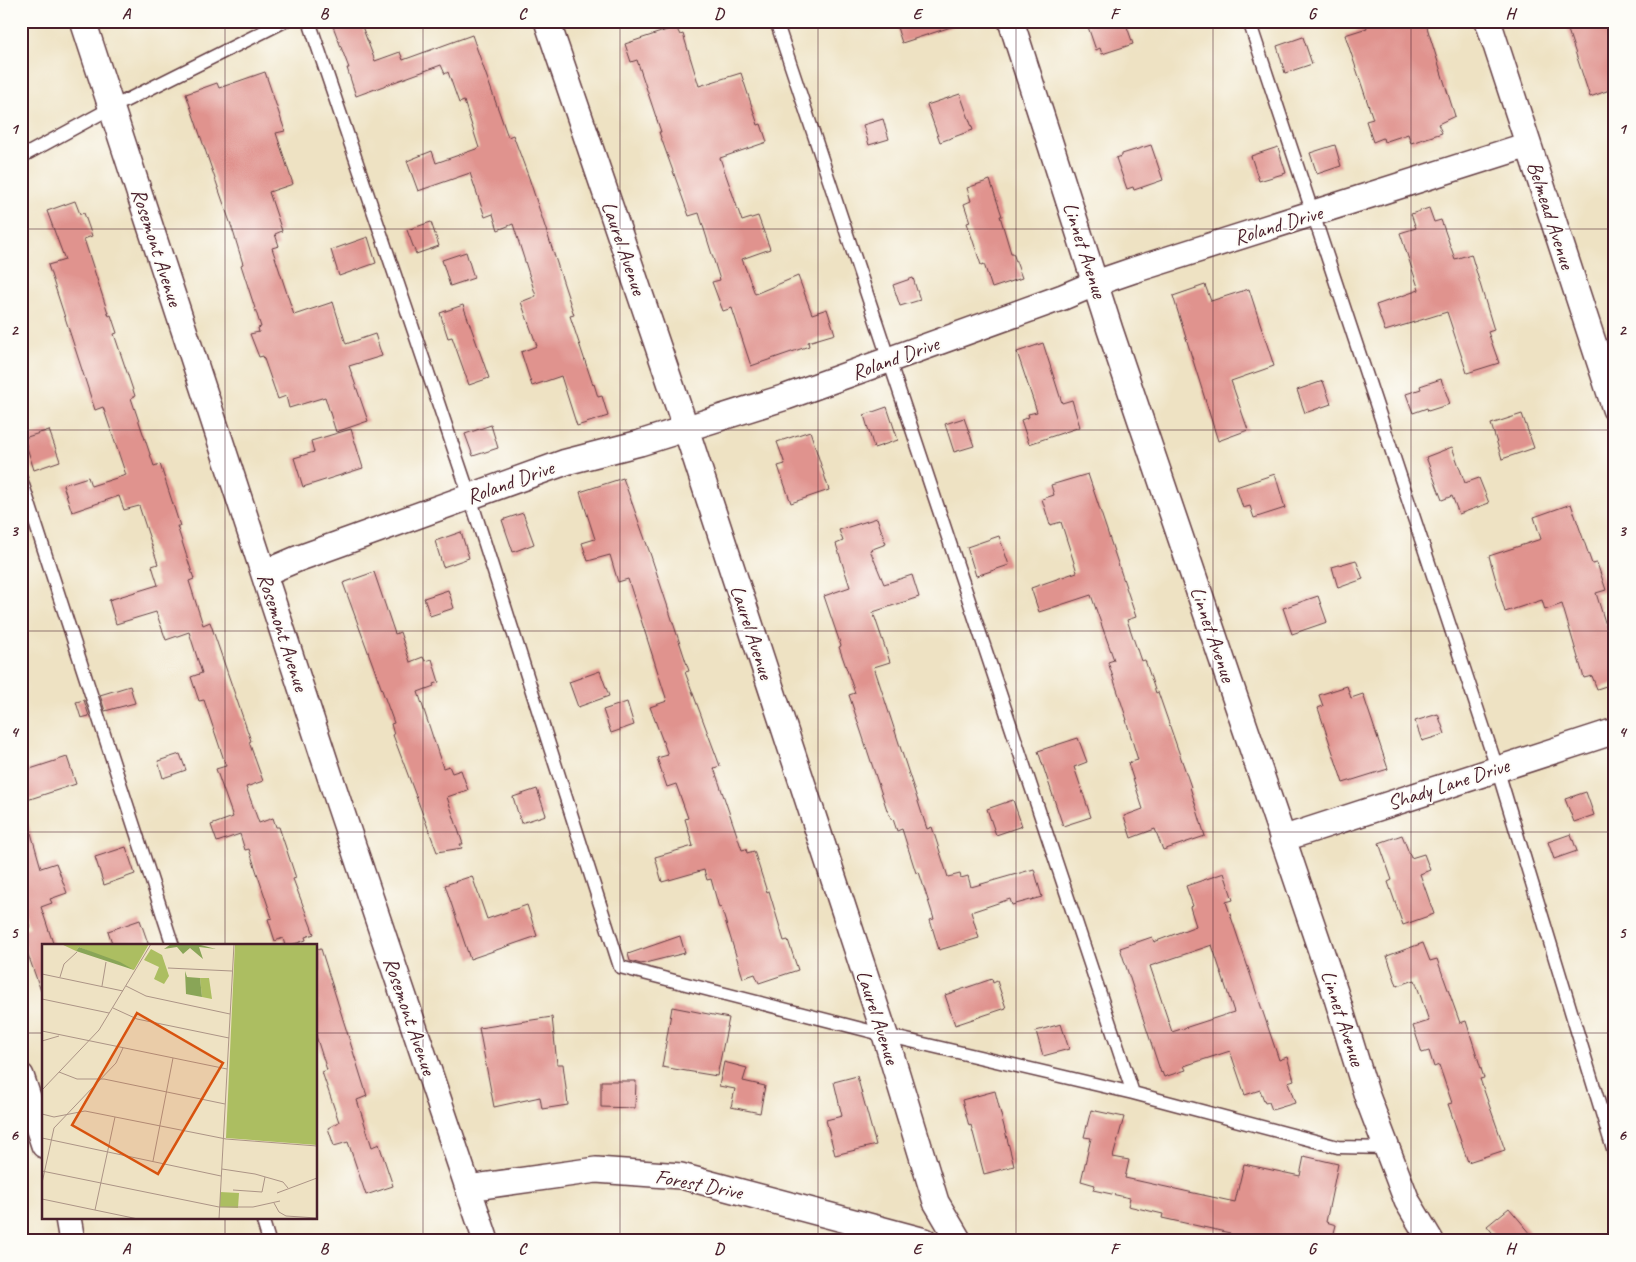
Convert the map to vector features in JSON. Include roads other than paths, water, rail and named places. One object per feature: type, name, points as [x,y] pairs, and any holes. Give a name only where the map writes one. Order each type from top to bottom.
[{"type":"street","name":"Rosemont Avenue","points":[[83,21],[345,823],[486,1241]]},
{"type":"street","name":"Laurel Avenue","points":[[547,21],[686,429],[885,1034],[936,1202],[959,1241]]},
{"type":"street","name":"Linnet Avenue","points":[[1011,21],[1114,339],[1335,992],[1367,1096],[1407,1200],[1431,1241]]},
{"type":"street","name":"Belmead Avenue","points":[[1488,21],[1615,409]]},
{"type":"street","name":"Roland Drive","points":[[264,573],[297,559],[566,462],[686,429],[786,397],[1064,297],[1096,283],[1528,145]]},
{"type":"street","name":"Shady Lane Drive","points":[[1282,838],[1615,731]]},
{"type":"street","points":[[21,1076],[42,1138]]},
{"type":"street","name":"Forest Drive","points":[[468,1188],[596,1170],[681,1176],[925,1241]]},
{"type":"street","points":[[68,1220],[72,1241]]},
{"type":"lane","points":[[21,157],[112,108],[285,21]]},
{"type":"lane","points":[[309,21],[470,497],[620,967],[885,1034],[1133,1093],[1338,1147],[1387,1148]]},
{"type":"lane","points":[[776,21],[1133,1093]]},
{"type":"lane","points":[[1250,21],[1497,768],[1615,1156]]},
{"type":"lane","points":[[21,479],[172,944]]},
{"type":"lane","points":[[263,1220],[269,1241]]}]
